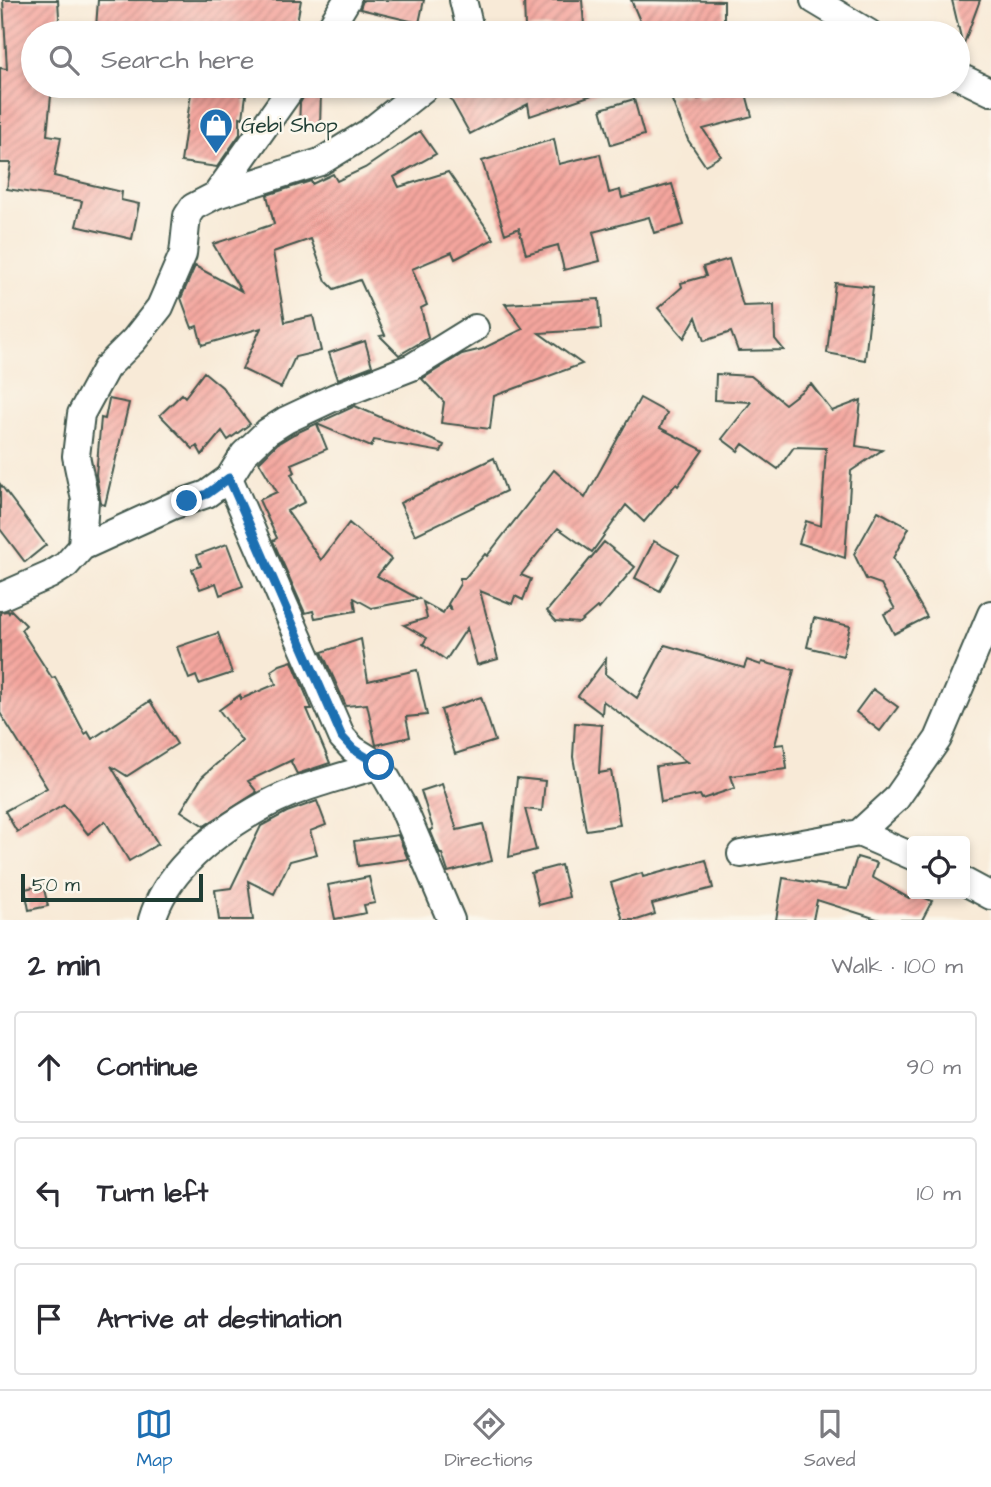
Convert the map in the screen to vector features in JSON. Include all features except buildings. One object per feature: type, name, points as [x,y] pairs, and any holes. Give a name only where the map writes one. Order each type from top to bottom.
[{"type":"street","points":[[334,21],[347,0]]},
{"type":"street","points":[[463,0],[468,21]]},
{"type":"street","points":[[814,0],[849,21]]},
{"type":"street","points":[[970,82],[991,92]]},
{"type":"street","points":[[216,195],[285,98]]},
{"type":"street","points":[[82,547],[86,500],[76,456],[81,414],[106,368],[134,340],[160,307],[183,254],[187,216],[193,207],[216,195],[320,162],[369,132],[412,98]]},
{"type":"street","points":[[0,597],[58,570],[82,547],[172,506],[207,494],[229,478],[244,454],[267,432],[286,420],[335,397],[412,367],[475,328]]},
{"type":"street","points":[[229,478],[342,737],[353,749],[379,765],[402,805],[451,920]]},
{"type":"street","points":[[741,853],[859,833],[896,799],[938,739],[991,614]]},
{"type":"street","points":[[152,920],[176,874],[205,846],[233,825],[268,803],[379,765]]},
{"type":"street","points":[[859,833],[907,854]]},
{"type":"street","points":[[970,885],[991,896]]},
{"type":"place","name":"Gebi Shop","points":[[216,155]]},
{"type":"route","points":[[187,501],[207,494],[229,478],[342,737],[353,749],[379,765]]}]
